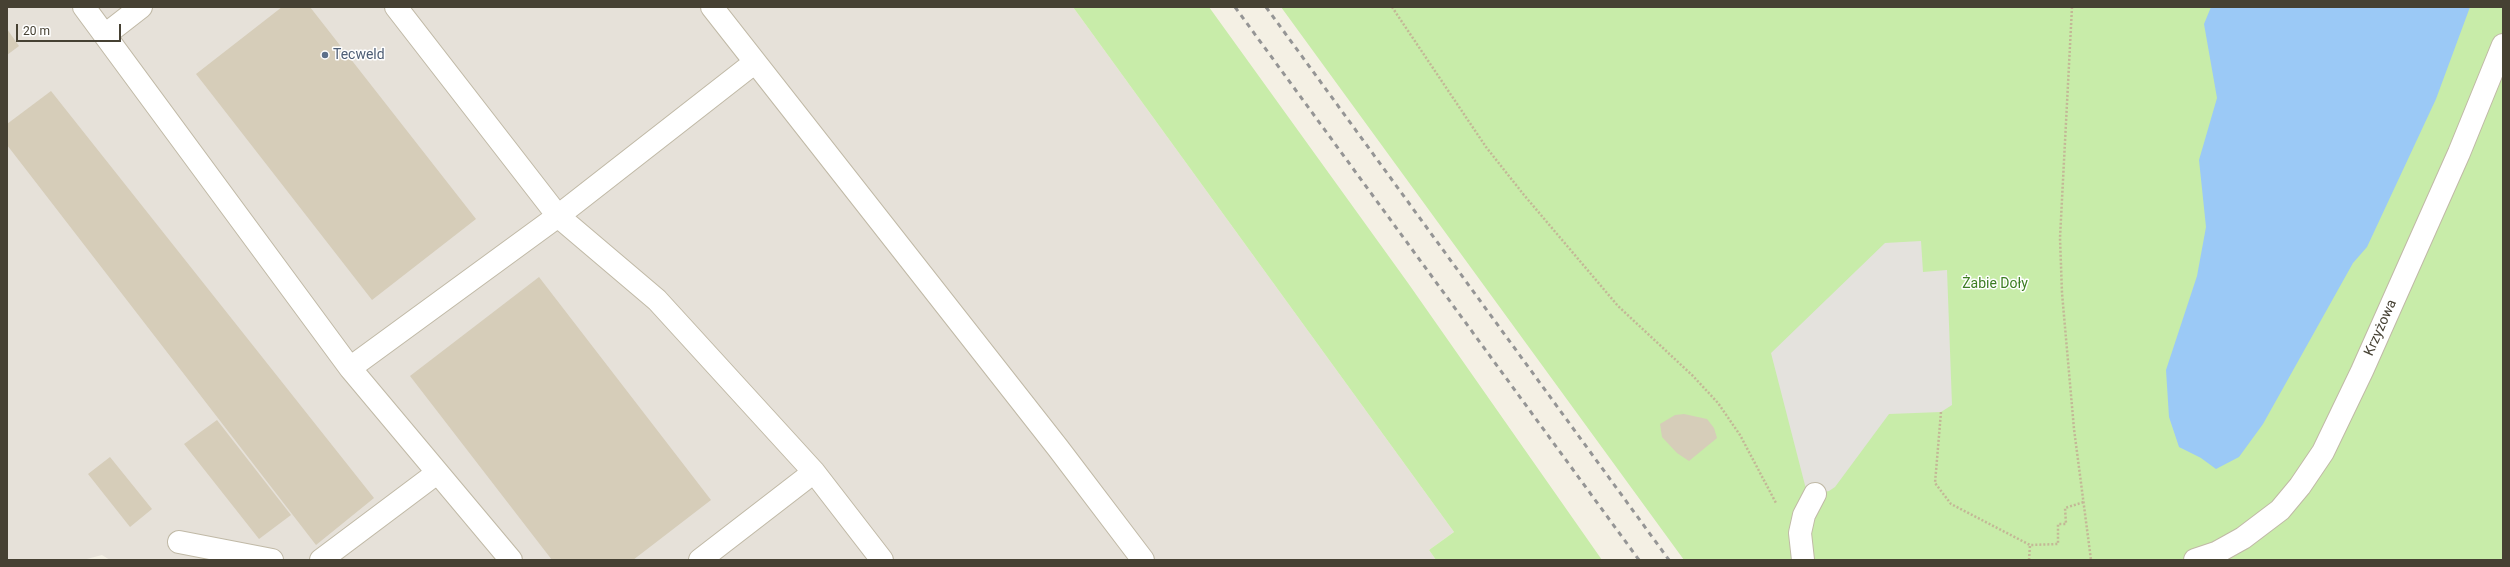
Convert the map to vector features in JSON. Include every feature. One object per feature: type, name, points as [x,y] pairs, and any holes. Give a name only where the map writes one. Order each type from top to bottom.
[{"type":"street","points":[[84,7],[350,368],[510,560]]},
{"type":"street","points":[[105,35],[141,7]]},
{"type":"street","points":[[396,7],[558,216],[657,300],[814,472],[882,560]]},
{"type":"street","points":[[712,7],[754,63],[1058,448],[1143,560]]},
{"type":"street","name":"Krzyżowa","points":[[2195,560],[2216,553],[2243,538],[2280,510],[2300,486],[2323,452],[2362,371],[2459,153],[2503,45]]},
{"type":"street","points":[[350,368],[558,216],[754,63]]},
{"type":"street","points":[[321,560],[438,472]]},
{"type":"street","points":[[700,560],[814,472]]},
{"type":"street","points":[[1803,560],[1800,533],[1804,514],[1815,494]]},
{"type":"street","points":[[179,542],[272,560]]},
{"type":"path","points":[[1392,7],[1486,147],[1524,195],[1618,306],[1693,376],[1718,403],[1740,435],[1779,509]]},
{"type":"path","points":[[2072,7],[2060,238],[2062,293],[2074,429],[2088,525],[2091,560]]},
{"type":"path","points":[[1941,412],[1935,483],[1951,504],[2030,545],[2058,544],[2058,524],[2066,524],[2065,508],[2084,502]]},
{"type":"path","points":[[2029,560],[2030,545]]},
{"type":"shaded area","points":[[7,7],[1073,7],[1454,532],[1429,550],[1436,560],[110,560],[102,555],[83,560],[7,560]]},
{"type":"shaded area","points":[[1921,241],[1923,272],[1947,270],[1952,405],[1941,412],[1889,414],[1835,487],[1829,491],[1815,494],[1807,493],[1771,353],[1885,243]]},
{"type":"green space","points":[[1073,7],[1209,7],[1408,283],[1602,560],[1436,560],[1429,550],[1454,532]]},
{"type":"green space","name":"Żabie Doły","points":[[1281,7],[2503,7],[2503,560],[1684,560]]},
{"type":"water","points":[[2211,7],[2470,7],[2436,99],[2367,247],[2353,263],[2263,424],[2239,457],[2216,469],[2201,458],[2179,447],[2169,417],[2166,370],[2197,276],[2206,227],[2199,160],[2217,98],[2204,24]]},
{"type":"building","points":[[282,7],[310,7],[476,219],[372,300],[196,74]]},
{"type":"building","points":[[7,29],[19,46],[7,55]]},
{"type":"building","points":[[51,91],[374,498],[316,545],[7,145],[7,124]]},
{"type":"building","points":[[539,277],[711,500],[633,560],[552,560],[410,376]]},
{"type":"building","points":[[1684,414],[1707,419],[1714,428],[1717,438],[1689,461],[1677,453],[1662,437],[1660,424],[1675,415]]},
{"type":"building","points":[[217,420],[291,515],[259,539],[184,444]]},
{"type":"building","points":[[110,457],[152,509],[130,527],[88,474]]},
{"type":"railway","points":[[1235,7],[1639,560]]},
{"type":"railway","points":[[1266,7],[1669,560]]},
{"type":"place","name":"Tecweld","points":[[325,55]]}]
